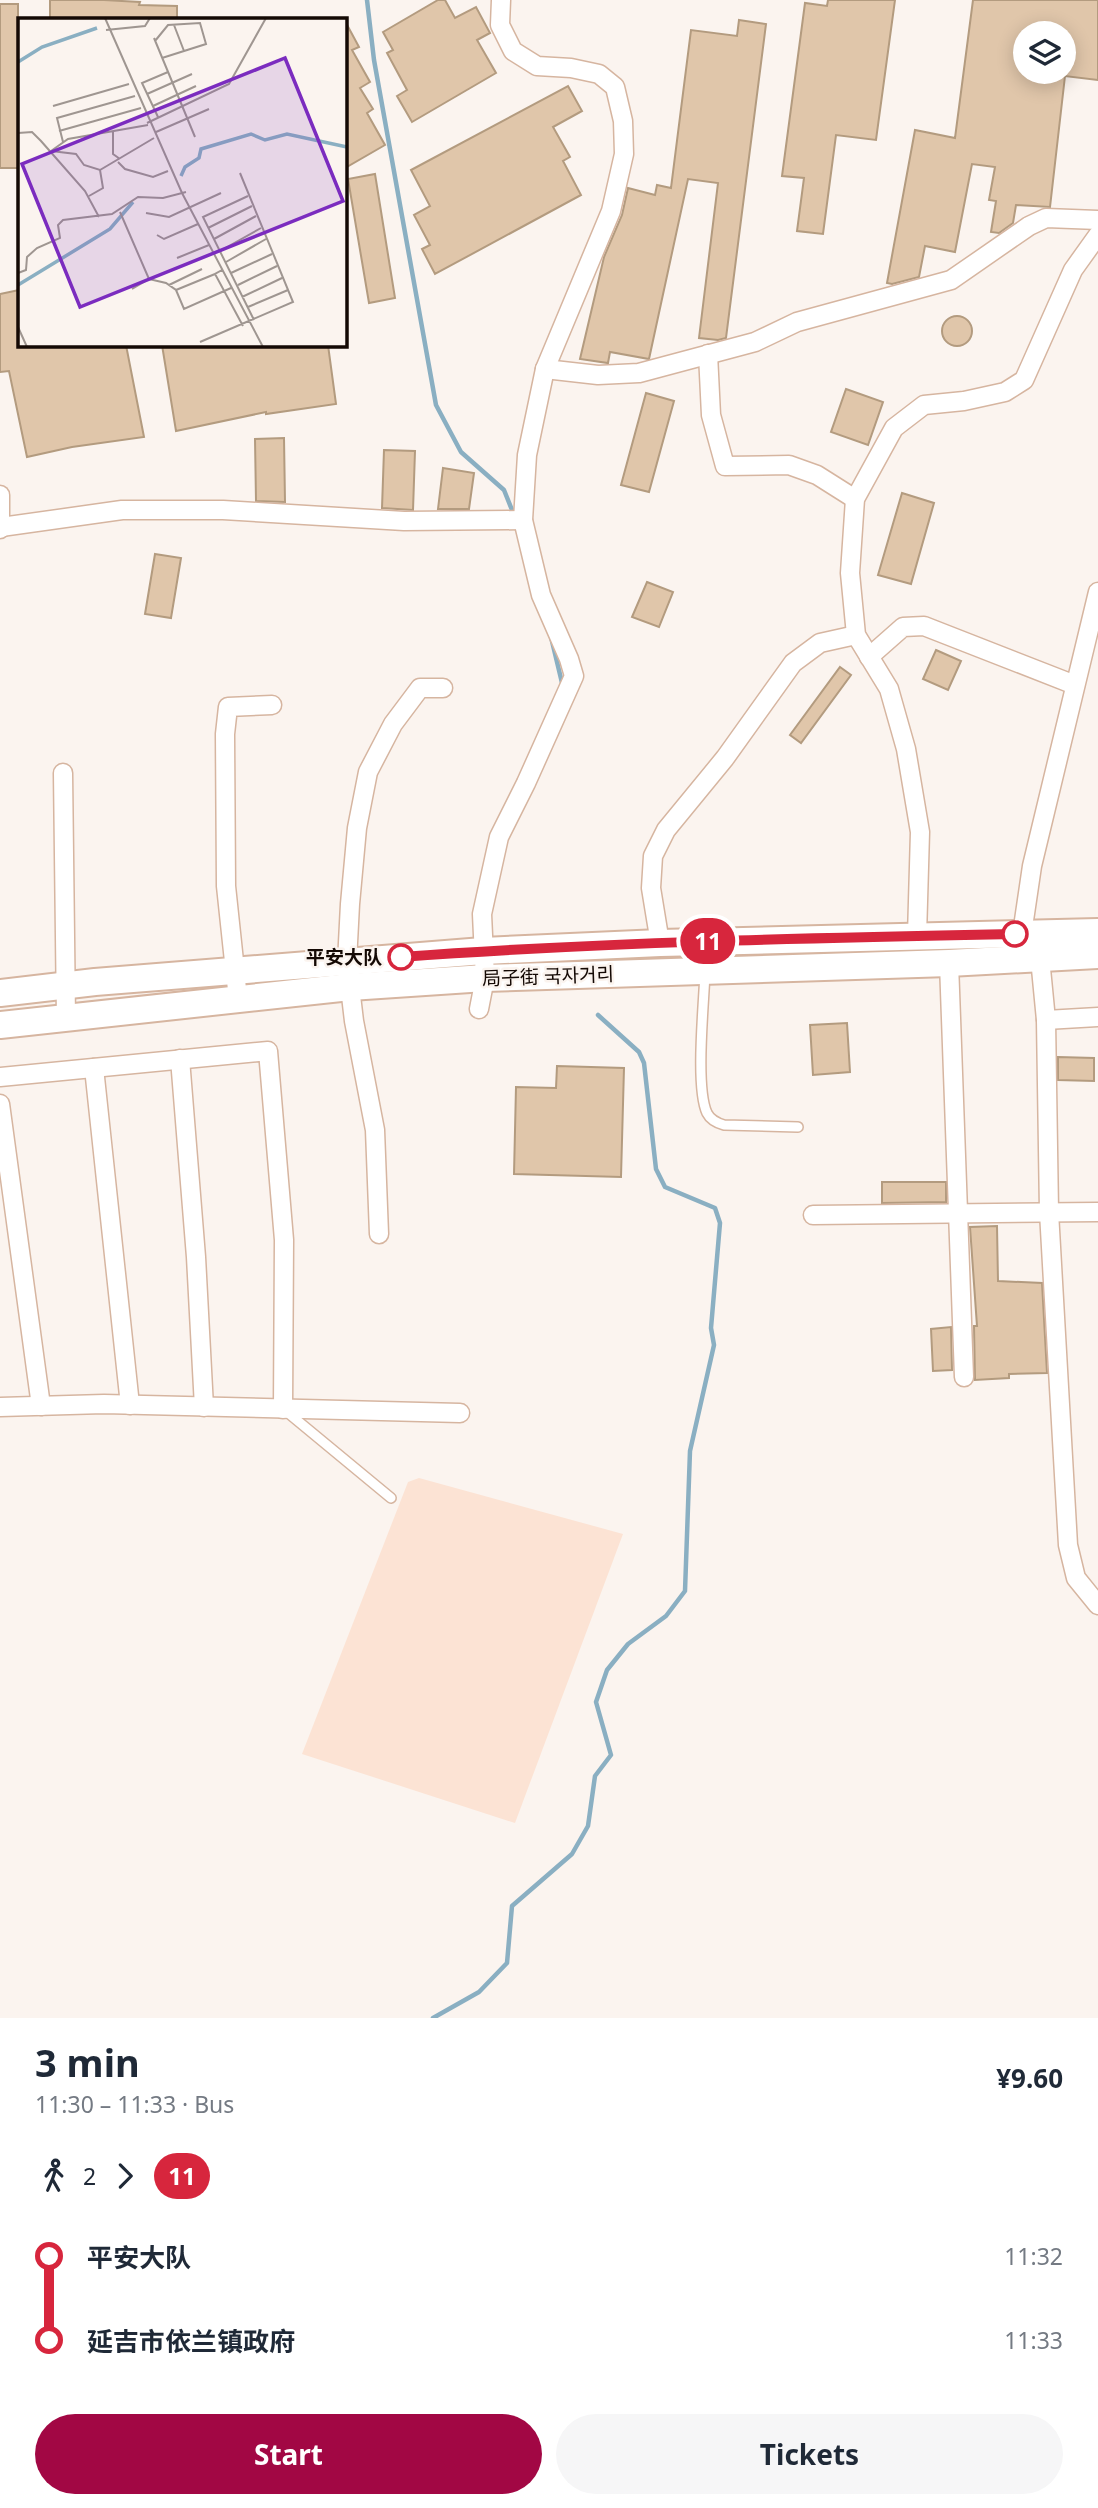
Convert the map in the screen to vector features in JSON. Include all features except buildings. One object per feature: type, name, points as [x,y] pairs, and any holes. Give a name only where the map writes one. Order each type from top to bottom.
[{"type":"main road","name":"局子街 국자거리","points":[[0,993],[234,971],[485,978],[949,963],[1033,941],[1098,932]]},
{"type":"main road","name":"局子街 국자거리","points":[[0,1025],[238,999],[348,974],[483,951],[917,936],[1033,941],[1098,956]]},
{"type":"street","points":[[479,1009],[485,978],[482,914],[499,837],[574,676],[541,596],[516,521],[527,455],[545,369],[611,211],[624,154],[622,121],[615,87],[599,74],[571,68],[537,66],[513,51],[500,25],[501,0]]},
{"type":"street","points":[[545,369],[598,375],[639,373],[708,355],[755,342],[808,319],[951,280],[1029,226],[1046,218],[1098,220]]},
{"type":"street","points":[[917,936],[920,832],[908,761],[890,688],[856,635],[850,573],[855,499],[894,428],[924,405],[964,401],[1005,392],[1024,380],[1073,270],[1098,235]]},
{"type":"street","points":[[708,355],[711,415],[725,466],[789,465],[817,475],[855,499]]},
{"type":"street","points":[[0,495],[1,528],[122,510],[309,513],[364,520],[516,521]]},
{"type":"street","points":[[1098,592],[1032,866],[1033,941],[1046,1020],[1049,1212],[1068,1545],[1076,1578],[1098,1605]]},
{"type":"street","points":[[869,657],[904,627],[924,626],[1075,685]]},
{"type":"street","points":[[660,943],[651,888],[653,856],[666,830],[724,758],[793,663],[820,643],[856,635]]},
{"type":"street","points":[[379,1234],[375,1130],[354,1021],[348,974],[357,828],[368,772],[393,724],[420,688],[443,688]]},
{"type":"street","points":[[238,999],[226,886],[225,734],[228,707],[272,705]]},
{"type":"street","points":[[64,773],[66,1018]]},
{"type":"street","points":[[949,963],[964,1377]]},
{"type":"street","points":[[1046,1020],[1098,1017]]},
{"type":"street","points":[[0,1077],[268,1051],[284,1240],[283,1409]]},
{"type":"street","points":[[180,1059],[197,1257],[204,1407]]},
{"type":"street","points":[[94,1068],[130,1405]]},
{"type":"street","points":[[0,1104],[41,1406]]},
{"type":"street","points":[[813,1216],[1098,1212]]},
{"type":"street","points":[[0,1407],[130,1405],[460,1413]]},
{"type":"lane","points":[[705,970],[701,1080],[706,1111],[716,1122],[724,1125],[798,1127]]},
{"type":"lane","points":[[283,1409],[391,1498]]},
{"type":"shaded area","points":[[419,1478],[623,1534],[515,1823],[302,1754],[408,1482]]},
{"type":"waterway","points":[[367,0],[374,60],[436,405],[461,452],[504,490],[514,515]]},
{"type":"waterway","points":[[551,637],[563,687]]},
{"type":"waterway","points":[[433,2018],[479,1992],[507,1963],[512,1906],[572,1854],[588,1826],[595,1776],[611,1755],[596,1702],[607,1670],[628,1644],[666,1616],[685,1591],[690,1451],[714,1345],[711,1328],[720,1223],[715,1208],[665,1187],[656,1169],[644,1063],[639,1052],[598,1015]]},
{"type":"bus line","name":"11","points":[[401,957],[660,943],[1015,934]]},
{"type":"place","name":"平安大队","points":[[401,957]]}]
